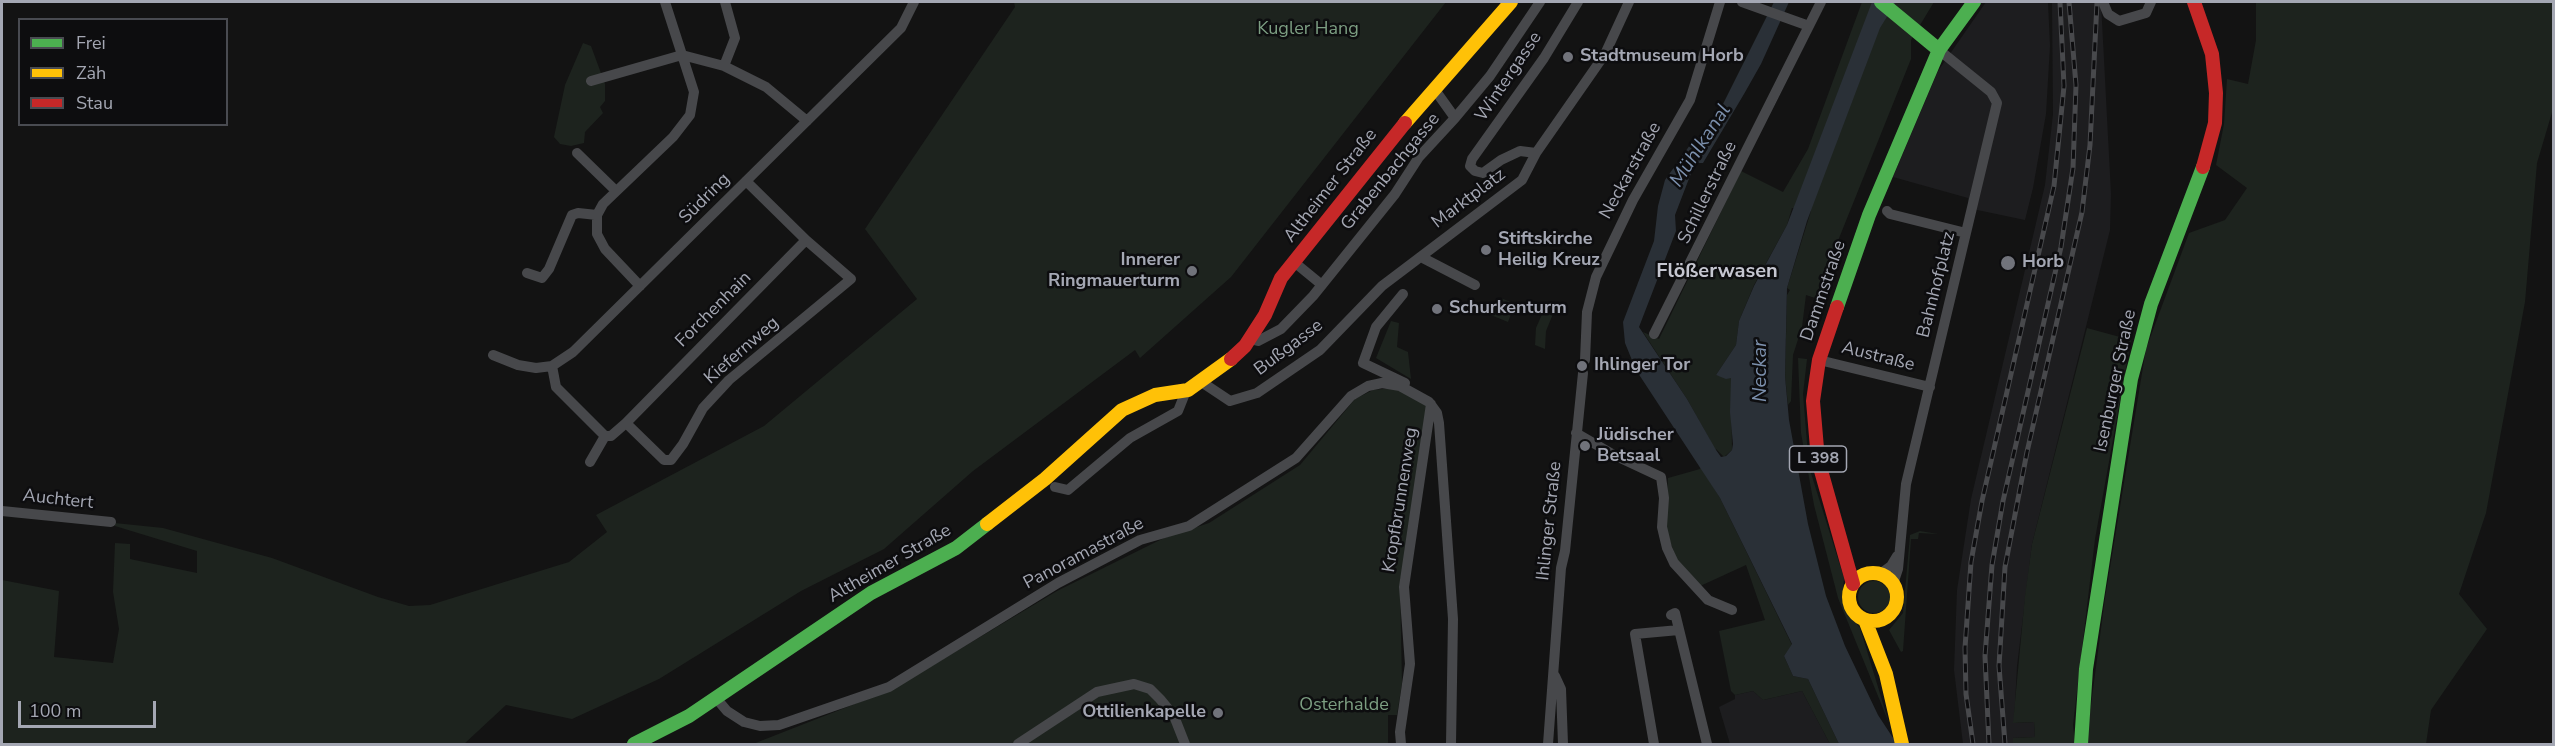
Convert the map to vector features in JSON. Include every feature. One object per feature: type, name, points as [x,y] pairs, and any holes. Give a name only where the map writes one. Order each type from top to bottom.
[{"type":"street","points":[[640,286],[605,249],[597,234],[597,215],[603,204],[673,137],[690,115],[694,92],[665,2]]},
{"type":"street","points":[[724,2],[735,38],[724,66]]},
{"type":"street","name":"Südring","points":[[552,366],[573,352],[901,28],[914,2]]},
{"type":"street","name":"Altheimer Straße","points":[[634,744],[689,716],[871,593],[914,568],[956,549],[1045,479],[1122,410],[1155,395],[1186,391],[1203,383],[1239,354],[1265,315],[1281,278],[1382,149],[1511,2]]},
{"type":"street","name":"Grabenbachgasse","points":[[1250,339],[1258,341],[1281,328],[1322,285],[1395,194],[1419,157],[1490,76],[1540,2]]},
{"type":"street","name":"Wintergasse","points":[[1473,170],[1470,166],[1472,159],[1526,86],[1578,2]]},
{"type":"street","name":"Marktplatz","points":[[1417,260],[1522,180],[1536,153],[1596,69],[1612,41],[1629,2]]},
{"type":"street","name":"Neckarstraße","points":[[1585,360],[1587,312],[1596,277],[1633,200],[1690,100],[1720,2]]},
{"type":"street","points":[[1742,2],[1809,26]]},
{"type":"street","name":"Schillerstraße","points":[[1654,334],[1821,2]]},
{"type":"street","points":[[1881,2],[1919,31],[1939,50]]},
{"type":"street","name":"Dammstraße","points":[[1853,584],[1818,460],[1813,401],[1820,360],[1869,215],[1939,50],[1957,18],[1974,2]]},
{"type":"street","points":[[2103,2],[2108,14],[2119,21],[2146,13],[2151,2]]},
{"type":"street","name":"Isenburger Straße","points":[[2081,744],[2086,669],[2131,379],[2151,304],[2203,169],[2215,123],[2216,93],[2212,54],[2194,2]]},
{"type":"street","name":"Bahnhofplatz","points":[[1893,584],[1898,569],[1903,503],[1996,99],[1939,50]]},
{"type":"street","points":[[591,81],[682,55],[724,66],[766,87],[807,121]]},
{"type":"street","points":[[1435,90],[1455,118]]},
{"type":"street","name":"Marktplatz","points":[[1473,170],[1483,173],[1501,160],[1520,152],[1536,153]]},
{"type":"street","points":[[577,153],[616,191]]},
{"type":"street","points":[[746,182],[806,240]]},
{"type":"street","points":[[527,273],[542,278],[549,269],[572,215],[578,213],[597,215]]},
{"type":"street","points":[[1888,213],[1966,233]]},
{"type":"street","name":"Kiefernweg","points":[[626,423],[664,460],[670,460],[683,444],[703,408],[729,380],[851,279],[806,240]]},
{"type":"street","name":"Forchenhain","points":[[590,462],[605,436],[611,436],[626,423],[806,240]]},
{"type":"street","points":[[1417,260],[1475,285]]},
{"type":"street","name":"Bußgasse","points":[[1203,383],[1230,401],[1257,393],[1320,350],[1360,306],[1417,260]]},
{"type":"street","points":[[1294,262],[1322,285]]},
{"type":"street","points":[[1403,294],[1376,327],[1363,363],[1414,388],[1417,396]]},
{"type":"street","points":[[493,355],[518,365],[536,368],[552,366],[556,387],[605,436]]},
{"type":"street","name":"Austraße","points":[[1820,360],[1930,387]]},
{"type":"street","name":"Ihlinger Straße","points":[[1548,744],[1561,568],[1565,551],[1583,373]]},
{"type":"street","name":"Panoramastraße","points":[[716,698],[727,711],[744,722],[760,726],[778,725],[889,687],[1068,577],[1140,540],[1189,526],[1296,458],[1351,396],[1368,386],[1382,383],[1400,386],[1431,404]]},
{"type":"street","points":[[1055,487],[1068,490],[1130,438],[1174,414],[1181,408],[1186,391]]},
{"type":"street","points":[[1431,404],[1437,412],[1439,423],[1453,620],[1451,744]]},
{"type":"street","name":"Kropfbrunnenweg","points":[[1401,744],[1400,732],[1410,664],[1404,587],[1431,404]]},
{"type":"street","points":[[1576,433],[1660,477],[1664,498],[1662,527],[1667,549],[1674,563],[1708,600],[1732,610]]},
{"type":"street","name":"Auchtert","points":[[2,511],[111,522]]},
{"type":"street","points":[[1853,584],[1891,566],[1899,553]]},
{"type":"street","points":[[1845,554],[1893,584],[1896,590],[1896,605],[1892,611],[1881,620],[1865,620],[1886,674],[1902,744]]},
{"type":"street","name":"L 398","points":[[1853,584],[1850,591],[1850,605],[1865,620]]},
{"type":"street","points":[[1671,615],[1675,613],[1707,744]]},
{"type":"street","points":[[1880,654],[1881,620]]},
{"type":"street","points":[[1654,744],[1635,634],[1679,630]]},
{"type":"street","name":"Ihlinger Straße","points":[[1554,673],[1561,689],[1563,744]]},
{"type":"street","points":[[1018,744],[1097,692],[1134,684],[1150,689],[1160,699],[1174,716],[1185,744]]},
{"type":"shaded area","points":[[1986,2],[2048,2],[2050,46],[2046,114],[2025,220],[1968,208],[1968,198],[1893,177],[1938,71]]},
{"type":"shaded area","points":[[2052,2],[2101,2],[2111,194],[2110,230],[2032,544],[2017,666],[2014,723],[2034,722],[2035,737],[2013,738],[2013,744],[1963,744],[1954,670],[1957,590],[1971,499],[2045,185],[2053,114]]},
{"type":"shaded area","points":[[1753,691],[1763,700],[1802,691],[1830,744],[1730,744],[1719,707],[1735,699],[1735,695]]},
{"type":"green space","name":"Kugler Hang","points":[[1014,2],[1446,2],[1231,277],[1140,358],[1135,350],[973,471],[884,549],[801,591],[659,679],[572,719],[506,705],[464,744],[3,744],[2,580],[59,591],[54,657],[113,663],[119,629],[113,592],[115,543],[130,544],[130,559],[197,573],[197,551],[115,526],[115,523],[163,528],[272,558],[409,606],[430,605],[569,562],[607,532],[596,515],[764,426],[917,299],[865,229],[1015,7]]},
{"type":"green space","points":[[1862,2],[1934,2],[1911,40],[1911,59],[1815,298],[1806,295],[1802,327],[1793,355],[1791,401],[1788,405],[1785,376],[1787,295],[1790,290],[1787,288],[1811,211],[1792,208],[1787,225],[1754,285],[1739,321],[1736,345],[1716,375],[1731,378],[1732,450],[1724,457],[1716,449],[1704,472],[1720,498],[1792,645],[1784,656],[1793,676],[1808,679],[1839,744],[1830,744],[1802,691],[1763,700],[1753,691],[1735,695],[1731,691],[1719,631],[1765,620],[1746,565],[1698,587],[1677,560],[1665,528],[1668,478],[1700,469],[1710,440],[1687,399],[1643,332],[1659,339],[1741,171],[1783,192],[1808,149]]},
{"type":"green space","points":[[2256,2],[2553,2],[2553,109],[2537,163],[2525,302],[2486,513],[2459,594],[2487,629],[2431,710],[2426,744],[2088,744],[2088,728],[2105,598],[2146,349],[2189,233],[2225,220],[2247,188],[2216,165],[2224,124],[2227,79],[2248,84],[2256,40]]},
{"type":"green space","points":[[583,43],[591,46],[605,84],[605,101],[600,107],[603,113],[585,132],[584,143],[571,146],[560,144],[554,137],[565,85]]},
{"type":"green space","points":[[1501,298],[1515,304],[1508,322],[1481,311],[1485,302],[1497,307]]},
{"type":"green space","points":[[1543,312],[1553,314],[1546,331],[1545,349],[1535,345],[1536,328]]},
{"type":"green space","points":[[1391,321],[1399,323],[1397,347],[1408,352],[1411,379],[1376,358]]},
{"type":"green space","points":[[2087,328],[2131,340],[2095,539],[2073,725],[2075,744],[2013,744],[2013,738],[2035,737],[2034,722],[2013,723],[2025,596],[2032,544]]},
{"type":"green space","points":[[1798,358],[1807,359],[1803,394],[1809,467],[1844,578],[1842,600],[1847,612],[1860,628],[1889,723],[1838,598],[1814,505],[1801,433]]},
{"type":"green space","name":"Osterhalde","points":[[1402,387],[1434,409],[1400,582],[1402,683],[1397,715],[1388,715],[1388,744],[753,744],[893,689],[1057,591],[1164,538],[1209,523],[1300,465],[1355,399],[1373,390]]},
{"type":"green space","points":[[1920,531],[1938,534],[1919,533],[1918,539],[1911,539],[1903,651],[1901,652],[1889,630],[1903,613],[1910,535]]},
{"type":"green space","points":[[1874,581],[1885,586],[1890,597],[1885,608],[1874,613],[1863,608],[1858,597],[1863,586]]},
{"type":"water","points":[[1774,2],[1789,2],[1761,64],[1744,94],[1703,163],[1695,163],[1675,215],[1676,231],[1639,327],[1687,399],[1716,450],[1721,457],[1726,456],[1732,450],[1733,444],[1730,412],[1731,378],[1726,379],[1716,375],[1736,345],[1739,321],[1754,286],[1787,225],[1872,2],[1896,2],[1880,28],[1807,221],[1787,288],[1785,376],[1789,420],[1808,524],[1826,596],[1845,646],[1878,715],[1897,744],[1839,744],[1808,679],[1793,676],[1784,656],[1792,644],[1720,498],[1636,370],[1625,343],[1623,322],[1654,241],[1658,206],[1665,180],[1690,145],[1714,122]]},
{"type":"railway","points":[[1973,744],[1966,694],[1965,648],[1971,562],[1982,501],[2054,186],[2064,86],[2060,2]]},
{"type":"railway","points":[[1989,744],[1985,656],[1992,565],[2003,501],[2061,247],[2073,168],[2076,85],[2069,2]]},
{"type":"railway","points":[[2005,744],[1999,666],[2005,567],[2027,452],[2082,212],[2090,145],[2097,2]]},
{"type":"traffic: fast","points":[[1881,2],[1939,50]]},
{"type":"traffic: fast","points":[[1837,307],[1869,215],[1939,50],[1974,2]]},
{"type":"traffic: fast","points":[[2081,744],[2086,669],[2131,379],[2151,304],[2203,167]]},
{"type":"traffic: fast","points":[[634,744],[689,716],[871,593],[956,548],[987,524]]},
{"type":"traffic: slow","points":[[1405,123],[1511,2]]},
{"type":"traffic: slow","points":[[987,524],[1045,479],[1122,410],[1155,395],[1188,390],[1231,359]]},
{"type":"traffic: slow","points":[[1873,573],[1890,580],[1897,597],[1890,614],[1873,621],[1856,614],[1849,597],[1856,580],[1873,573]]},
{"type":"traffic: slow","points":[[1865,620],[1886,674],[1902,744]]},
{"type":"traffic: jam","points":[[2194,2],[2212,54],[2216,93],[2215,123],[2203,167]]},
{"type":"traffic: jam","points":[[1231,359],[1245,346],[1265,315],[1281,278],[1405,123]]},
{"type":"traffic: jam","points":[[1837,307],[1819,360],[1813,401],[1818,460],[1853,584]]},
{"type":"place","name":"Stadtmuseum Horb","points":[[1568,57]]},
{"type":"place","name":"Stiftskirche Heilig Kreuz","points":[[1486,250]]},
{"type":"place","name":"Horb","points":[[2008,263]]},
{"type":"place","name":"Innerer Ringmauerturm","points":[[1192,271]]},
{"type":"place","name":"Schurkenturm","points":[[1437,309]]},
{"type":"place","name":"Ihlinger Tor","points":[[1582,366]]},
{"type":"place","name":"Jüdischer Betsaal","points":[[1585,446]]},
{"type":"place","name":"Ottilienkapelle","points":[[1218,713]]},
{"type":"district","name":"Flößerwasen","points":[[1717,272]]},
{"type":"water label","name":"Mühlkanal","points":[[1701,146]]},
{"type":"water label","name":"Neckar","points":[[1761,371]]}]
